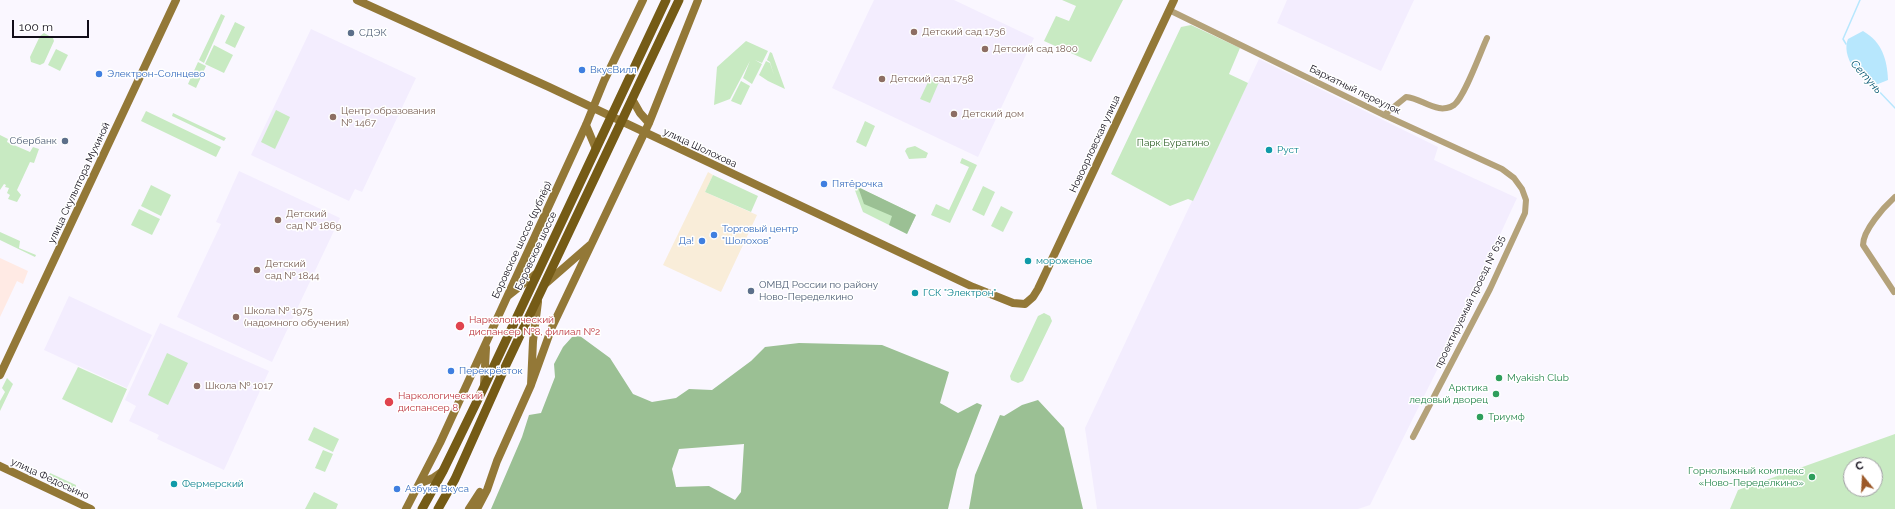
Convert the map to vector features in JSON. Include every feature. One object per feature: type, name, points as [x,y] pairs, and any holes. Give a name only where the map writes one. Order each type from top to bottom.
[{"type":"main road","name":"Боровское шоссе","points":[[422,509],[443,471],[484,387],[666,0]]},
{"type":"main road","points":[[438,509],[458,473],[538,297],[679,0]]},
{"type":"street","name":"улица Скульптора Мухиной","points":[[0,375],[176,0]]},
{"type":"street","name":"улица Шолохова","points":[[357,0],[592,108],[610,118],[644,132],[973,287],[1013,303],[1025,304],[1033,297]]},
{"type":"street","name":"Боровское шоссе (дублёр)","points":[[406,509],[421,483],[586,125],[592,108],[643,0]]},
{"type":"street","points":[[477,509],[487,490],[497,462],[531,385],[552,327],[649,123],[698,0]]},
{"type":"street","name":"Новоорловская улица","points":[[1033,297],[1174,0]]},
{"type":"street","name":"Бархатный переулок","points":[[1169,10],[1384,115],[1502,169],[1518,183],[1525,194]]},
{"type":"street","points":[[1384,115],[1406,97],[1439,108],[1447,109],[1454,105],[1460,97],[1487,38]]},
{"type":"street","points":[[632,99],[640,113],[649,123]]},
{"type":"street","points":[[586,125],[596,149]]},
{"type":"street","name":"проектируемый проезд № 635","points":[[1413,437],[1490,289],[1525,213],[1525,194]]},
{"type":"street","points":[[1894,292],[1863,245],[1863,240],[1872,223],[1895,197]]},
{"type":"street","points":[[544,285],[592,243]]},
{"type":"street","points":[[506,298],[539,271]]},
{"type":"street","points":[[531,385],[534,327],[538,297]]},
{"type":"street","points":[[484,387],[487,340]]},
{"type":"street","points":[[468,509],[478,497],[497,462]]},
{"type":"street","name":"улица Федосьино","points":[[0,466],[91,509]]},
{"type":"street","points":[[421,483],[433,478],[443,471]]},
{"type":"shaded area","points":[[874,0],[954,0],[1034,38],[978,157],[832,88]]},
{"type":"shaded area","points":[[1287,0],[1414,0],[1381,71],[1277,23]]},
{"type":"shaded area","name":"Центр образования № 1467","points":[[311,29],[416,78],[362,192],[355,189],[349,201],[251,155]]},
{"type":"shaded area","points":[[1259,59],[1438,147],[1434,160],[1517,198],[1441,362],[1370,505],[1358,509],[1097,509],[1085,428]]},
{"type":"shaded area","points":[[239,171],[340,218],[272,362],[177,317],[221,224],[216,222]]},
{"type":"shaded area","points":[[708,172],[713,175],[705,192],[757,215],[721,292],[663,265]]},
{"type":"shaded area","points":[[0,258],[28,271],[23,284],[17,281],[0,317]]},
{"type":"shaded area","points":[[69,296],[152,335],[127,388],[44,350]]},
{"type":"shaded area","name":"Школа № 1017","points":[[160,323],[269,371],[224,470],[157,439],[159,435],[129,421],[136,406],[125,400]]},
{"type":"green space","points":[[1062,0],[1123,0],[1091,62],[1044,41],[1056,16],[1069,21],[1076,6]]},
{"type":"green space","points":[[221,14],[225,16],[204,63],[199,60]]},
{"type":"green space","points":[[235,22],[245,27],[235,48],[225,43]]},
{"type":"green space","name":"Парк Буратино","points":[[1191,25],[1240,48],[1229,74],[1248,83],[1193,201],[1188,199],[1170,206],[1111,174],[1181,27]]},
{"type":"green space","points":[[44,33],[53,38],[54,41],[44,63],[40,65],[31,62],[30,57],[40,36]]},
{"type":"green space","points":[[746,41],[768,51],[762,63],[755,60],[762,64],[752,84],[743,78],[750,61],[730,99],[714,105],[717,67]]},
{"type":"green space","points":[[214,45],[233,55],[224,73],[205,64]]},
{"type":"green space","points":[[56,49],[68,55],[60,71],[48,65]]},
{"type":"green space","points":[[770,52],[772,53],[785,89],[759,75],[766,61],[770,63],[774,75],[770,62],[767,60]]},
{"type":"green space","points":[[198,62],[206,66],[196,88],[188,84]]},
{"type":"green space","points":[[930,78],[939,82],[930,103],[920,99]]},
{"type":"green space","points":[[741,81],[750,86],[741,105],[731,101]]},
{"type":"green space","points":[[276,110],[290,117],[275,149],[261,142]]},
{"type":"green space","points":[[146,111],[221,147],[216,157],[141,121]]},
{"type":"green space","points":[[173,113],[226,138],[224,141],[172,116]]},
{"type":"green space","points":[[865,121],[875,126],[866,147],[856,142]]},
{"type":"green space","points":[[0,135],[8,139],[7,142],[30,152],[33,147],[39,149],[34,163],[30,162],[17,190],[21,195],[17,202],[8,199],[10,195],[7,193],[9,188],[5,187],[6,185],[4,184],[0,190]]},
{"type":"green space","points":[[915,146],[928,153],[926,158],[909,159],[905,151],[907,148]]},
{"type":"green space","points":[[962,158],[977,165],[950,223],[931,215],[936,204],[949,210],[969,167],[960,163]]},
{"type":"green space","points":[[713,175],[758,196],[751,212],[705,192]]},
{"type":"green space","points":[[151,185],[171,195],[161,216],[141,206]]},
{"type":"green space","points":[[853,185],[916,215],[907,234],[863,212]]},
{"type":"green space","points":[[983,186],[995,192],[984,216],[972,210]]},
{"type":"green space","points":[[858,187],[916,215],[907,234],[889,225],[892,216],[864,204]]},
{"type":"green space","points":[[1001,206],[1013,212],[1003,232],[991,226]]},
{"type":"green space","points":[[139,209],[160,219],[152,235],[131,225]]},
{"type":"green space","points":[[0,232],[20,241],[19,248],[36,255],[35,257],[0,240]]},
{"type":"green space","points":[[1044,313],[1050,316],[1052,321],[1023,381],[1018,383],[1011,380],[1010,376],[1038,316]]},
{"type":"green space","points":[[580,336],[610,358],[633,394],[652,402],[676,398],[689,389],[712,390],[751,361],[765,347],[799,343],[882,345],[949,372],[940,403],[958,413],[977,403],[982,405],[957,470],[948,509],[491,509],[522,437],[529,415],[541,413],[555,377],[554,364],[563,347],[572,337]],"holes":[[[744,444],[741,492],[735,500],[709,486],[676,487],[672,469],[679,449]]]},
{"type":"green space","points":[[167,353],[188,363],[168,405],[148,395]]},
{"type":"green space","points":[[78,367],[127,389],[112,423],[62,399]]},
{"type":"green space","points":[[7,378],[13,384],[0,411],[0,401],[5,392],[2,388]]},
{"type":"green space","points":[[1038,400],[1064,428],[1083,509],[969,509],[975,475],[1000,415],[1004,416],[1022,405]]},
{"type":"green space","points":[[314,427],[339,439],[333,452],[308,440]]},
{"type":"green space","name":"Горнолыжный комплекс «Ново-Переделкино»","points":[[1895,434],[1895,509],[1730,509],[1738,490]]},
{"type":"green space","points":[[323,450],[333,454],[325,472],[315,468]]},
{"type":"green space","points":[[50,473],[76,485],[76,489],[72,492],[47,481]]},
{"type":"green space","points":[[314,492],[338,504],[336,509],[305,509]]},
{"type":"water","points":[[1863,31],[1875,40],[1885,58],[1888,80],[1873,86],[1867,83],[1857,73],[1852,66],[1847,52],[1846,45],[1848,39]]},
{"type":"waterway","name":"Сетунь","points":[[1846,44],[1843,39],[1860,0]]},
{"type":"waterway","name":"Сетунь","points":[[1873,85],[1895,108]]},
{"type":"place","name":"Детский сад 1736","points":[[914,32]]},
{"type":"place","name":"СДЭК","points":[[351,33]]},
{"type":"place","name":"Детский сад 1800","points":[[985,49]]},
{"type":"place","name":"ВкусВилл","points":[[582,70]]},
{"type":"place","name":"Электрон-Солнцево","points":[[99,74]]},
{"type":"place","name":"Детский сад 1758","points":[[882,79]]},
{"type":"place","name":"Детский дом","points":[[954,114]]},
{"type":"place","name":"Центр образования № 1467","points":[[333,117]]},
{"type":"place","name":"Сбербанк","points":[[65,141]]},
{"type":"place","name":"Руст","points":[[1269,150]]},
{"type":"place","name":"Пятёрочка","points":[[824,184]]},
{"type":"place","name":"Детский сад № 1869","points":[[278,220]]},
{"type":"place","name":"Торговый центр \"Шолохов\"","points":[[714,235]]},
{"type":"place","name":"Да!","points":[[702,241]]},
{"type":"place","name":"мороженое","points":[[1028,261]]},
{"type":"place","name":"Детский сад № 1844","points":[[257,270]]},
{"type":"place","name":"ОМВД России по району Ново-Переделкино","points":[[751,291]]},
{"type":"place","name":"ГСК \"Электрон\"","points":[[915,293]]},
{"type":"place","name":"Школа № 1975 (надомного обучения)","points":[[236,317]]},
{"type":"place","name":"Наркологический диспансер №8, филиал №2","points":[[460,326]]},
{"type":"place","name":"Перекрёсток","points":[[451,371]]},
{"type":"place","name":"Myakish Club","points":[[1499,378]]},
{"type":"place","name":"Школа № 1017","points":[[197,386]]},
{"type":"place","name":"Арктика ледовый дворец","points":[[1496,394]]},
{"type":"place","name":"Наркологический диспансер 8","points":[[389,402]]},
{"type":"place","name":"Триумф","points":[[1480,417]]},
{"type":"place","name":"Горнолыжный комплекс «Ново-Переделкино»","points":[[1812,477]]},
{"type":"place","name":"Фермерский","points":[[174,484]]},
{"type":"place","name":"Азбука Вкуса","points":[[397,489]]}]
